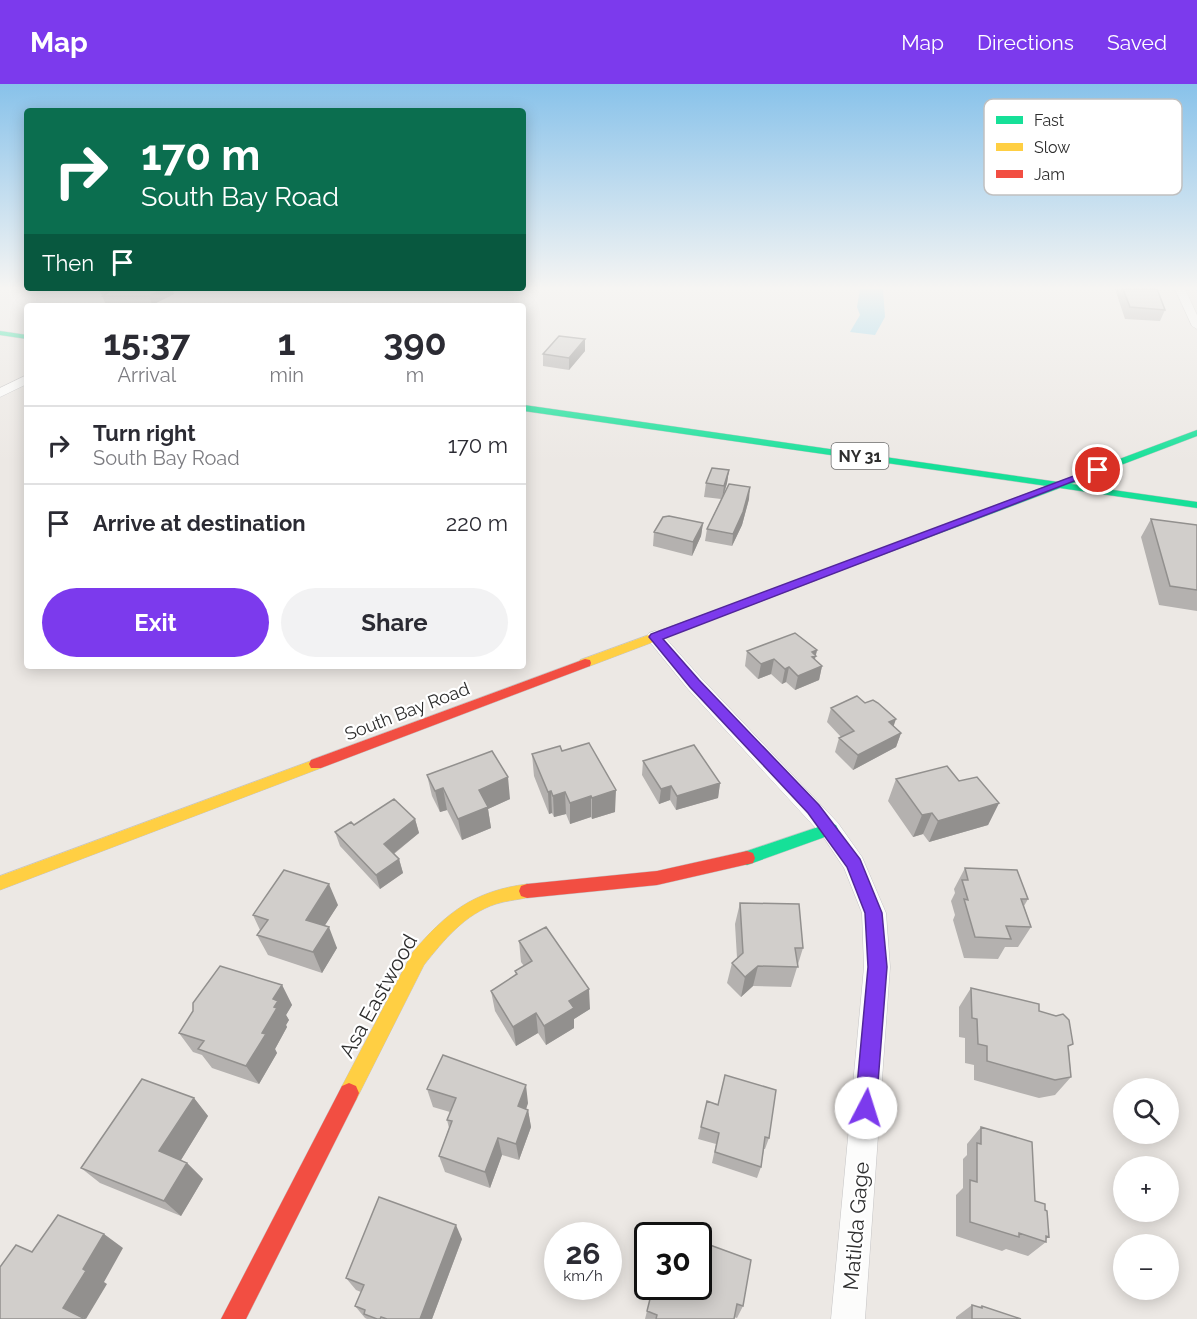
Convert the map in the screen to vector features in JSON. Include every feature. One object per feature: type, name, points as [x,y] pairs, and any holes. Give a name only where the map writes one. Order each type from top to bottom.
[{"type":"street","points":[[0,393],[24,381]]},
{"type":"street","name":"NY 31","points":[[526,408],[1197,505]]},
{"type":"street","name":"South Bay Road","points":[[0,883],[1197,433]]},
{"type":"street","name":"Matilda Gage","points":[[655,637],[694,683],[830,828],[854,864],[874,913],[878,967],[848,1319]]},
{"type":"street","name":"Asa Eastwood","points":[[233,1319],[418,959],[442,929],[463,910],[488,898],[511,892],[632,882],[729,863],[785,847],[830,828]]},
{"type":"building","points":[[550,347],[579,347],[569,358],[543,354]]},
{"type":"building","points":[[712,468],[729,470],[724,486],[706,483]]},
{"type":"building","points":[[729,484],[750,487],[743,512],[733,534],[707,529]]},
{"type":"building","points":[[669,516],[703,523],[693,542],[654,532],[663,517]]},
{"type":"building","points":[[1151,519],[1197,525],[1197,590],[1170,586]]},
{"type":"building","points":[[795,633],[817,650],[812,652],[816,656],[812,657],[822,666],[798,676],[789,667],[785,669],[774,659],[761,664],[747,651]]},
{"type":"building","points":[[857,696],[865,703],[873,700],[878,703],[896,719],[889,722],[901,733],[858,755],[839,738],[854,731],[831,708]]},
{"type":"building","points":[[589,743],[616,790],[570,803],[565,792],[553,796],[551,791],[548,792],[532,754],[560,746],[562,751]]},
{"type":"building","points":[[694,745],[720,783],[677,796],[671,786],[661,789],[643,761]]},
{"type":"building","points":[[492,751],[508,777],[479,790],[488,807],[458,819],[443,788],[435,791],[427,775]]},
{"type":"building","points":[[947,766],[959,781],[977,777],[999,803],[938,821],[932,813],[922,815],[896,779]]},
{"type":"building","points":[[394,799],[415,819],[384,844],[399,859],[376,875],[335,832],[351,822],[354,825]]},
{"type":"building","points":[[965,868],[1017,870],[1028,899],[1021,899],[1031,927],[1006,926],[1011,939],[975,937],[964,899],[968,900],[962,880],[968,880]]},
{"type":"building","points":[[284,870],[329,884],[306,920],[329,927],[313,952],[257,935],[268,920],[253,915]]},
{"type":"building","points":[[740,903],[799,904],[803,948],[795,948],[798,967],[758,966],[745,977],[732,963],[743,953]]},
{"type":"building","points":[[546,927],[589,989],[569,1001],[574,1008],[544,1026],[536,1013],[513,1027],[491,991],[517,974],[515,971],[532,961],[519,941]]},
{"type":"building","points":[[220,966],[282,985],[273,999],[278,1001],[274,1007],[277,1008],[262,1033],[266,1034],[246,1066],[198,1049],[204,1041],[179,1033],[193,1011],[193,1003]]},
{"type":"building","points":[[971,988],[1039,1004],[1039,1011],[1056,1016],[1063,1014],[1069,1020],[1073,1044],[1068,1046],[1071,1077],[1055,1080],[987,1061],[987,1046],[978,1044],[977,1019],[972,1018]]},
{"type":"building","points":[[443,1055],[526,1085],[518,1106],[528,1110],[516,1144],[498,1138],[485,1172],[439,1156],[452,1121],[447,1120],[456,1098],[427,1089]]},
{"type":"building","points":[[725,1075],[776,1090],[769,1138],[765,1137],[761,1167],[715,1152],[719,1133],[701,1127],[707,1101],[718,1105]]},
{"type":"building","points":[[142,1079],[194,1098],[159,1151],[187,1163],[164,1201],[81,1168]]},
{"type":"building","points":[[981,1127],[1032,1142],[1035,1201],[1045,1204],[1047,1211],[1049,1237],[1046,1236],[1046,1242],[1019,1233],[1019,1237],[970,1222],[970,1180],[977,1182],[977,1143],[981,1144]]},
{"type":"building","points":[[379,1197],[456,1225],[420,1319],[381,1317],[377,1319],[364,1314],[365,1310],[355,1306],[364,1285],[346,1278]]},
{"type":"building","points":[[58,1215],[104,1234],[83,1269],[86,1271],[63,1308],[85,1319],[0,1319],[0,1267],[16,1245],[32,1252]]},
{"type":"building","points":[[712,1246],[751,1260],[743,1306],[737,1304],[734,1319],[656,1319],[657,1315],[647,1311],[650,1300],[712,1300]]},
{"type":"building","points":[[972,1305],[982,1308],[982,1306],[1021,1319],[972,1319]]},
{"type":"traffic: fast","points":[[526,408],[1197,505]]},
{"type":"traffic: fast","points":[[813,578],[1197,433]]},
{"type":"traffic: fast","points":[[747,858],[830,829]]},
{"type":"traffic: slow","points":[[585,663],[813,578]]},
{"type":"traffic: slow","points":[[0,883],[316,764]]},
{"type":"traffic: slow","points":[[349,1093],[418,959],[429,945],[452,921],[478,904],[509,893],[527,891]]},
{"type":"traffic: jam","points":[[316,764],[585,663]]},
{"type":"traffic: jam","points":[[527,891],[657,878],[747,858]]},
{"type":"traffic: jam","points":[[233,1319],[349,1093]]},
{"type":"route","points":[[866,1108],[878,967],[874,913],[854,864],[814,809],[694,683],[655,637],[1098,470]]}]
